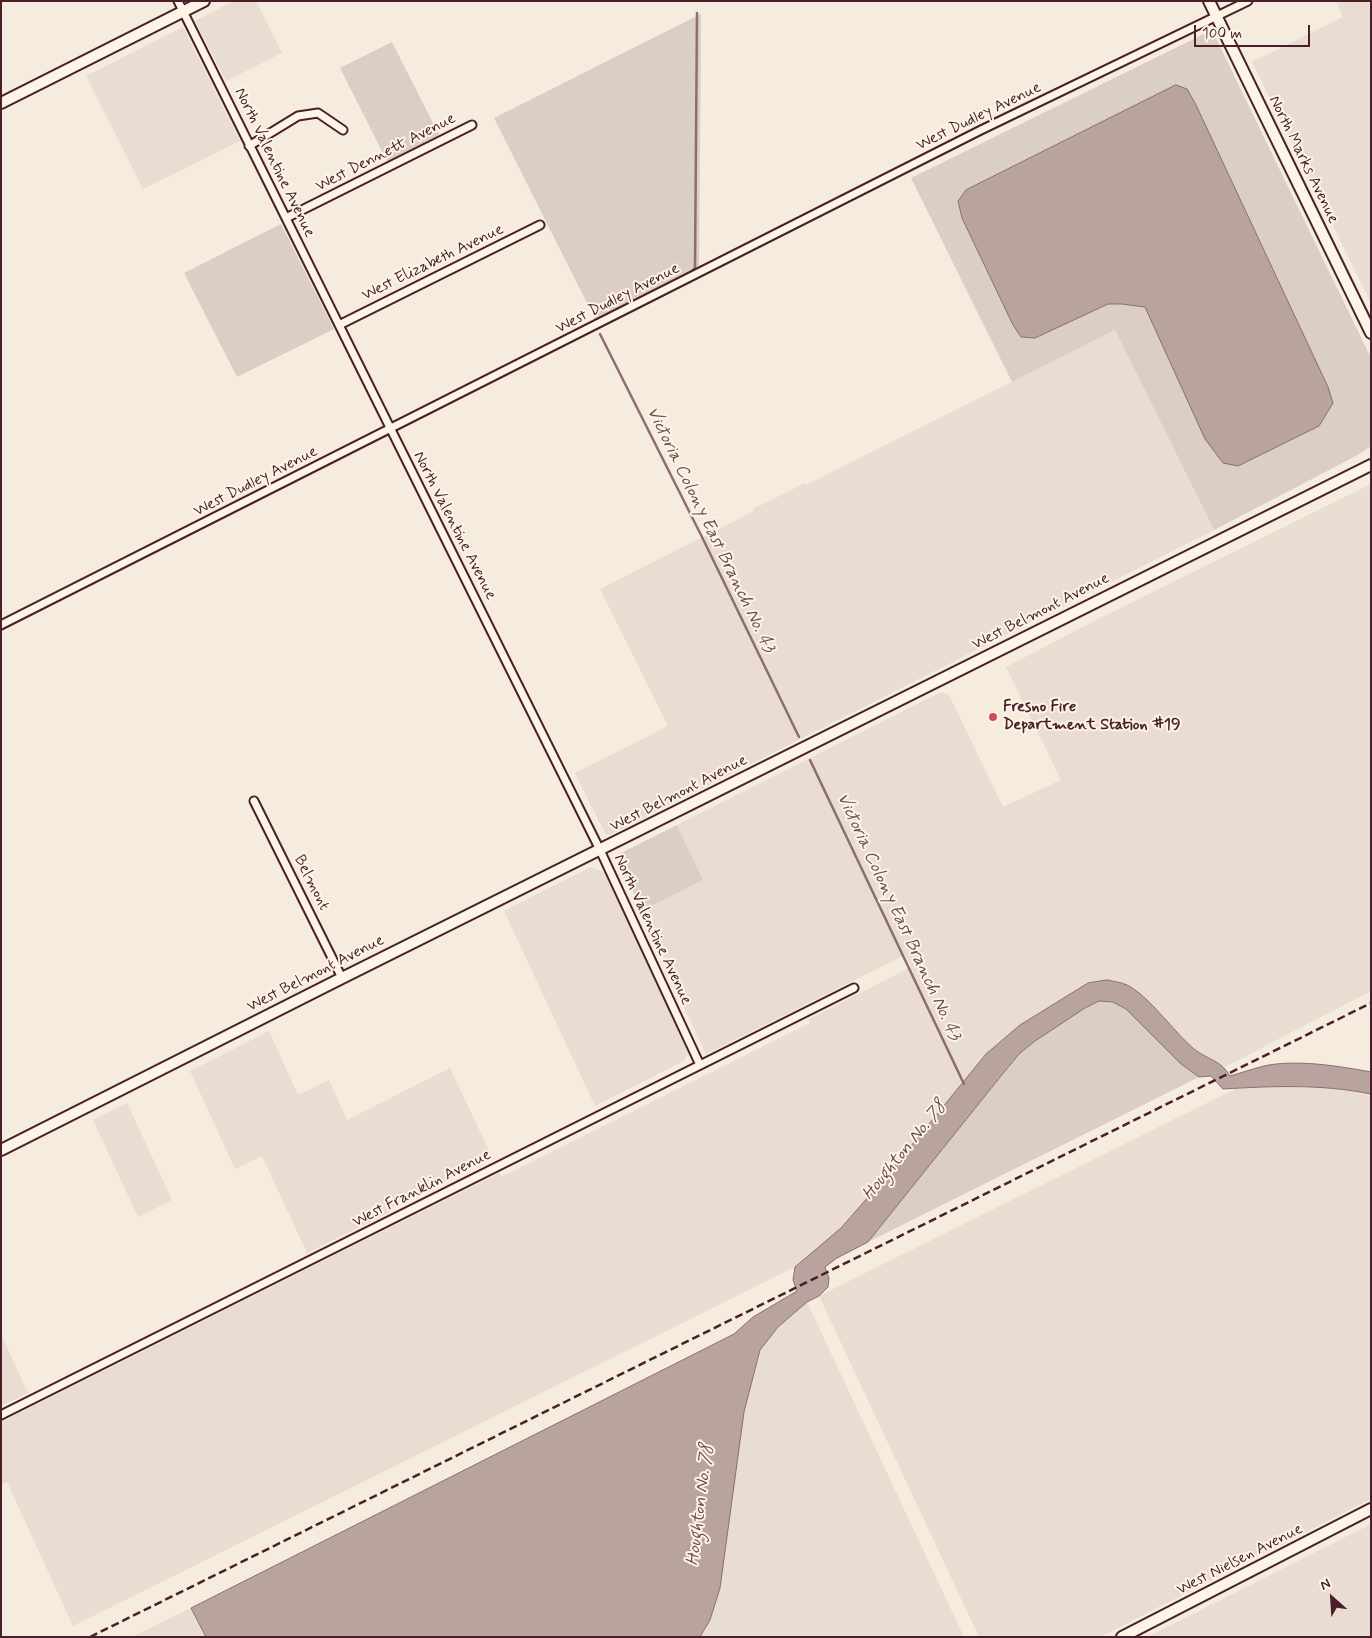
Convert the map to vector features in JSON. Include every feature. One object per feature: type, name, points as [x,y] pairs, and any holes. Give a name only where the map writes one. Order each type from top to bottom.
[{"type":"street","name":"North Valentine Avenue","points":[[178,1],[600,850],[700,1065]]},
{"type":"street","points":[[1,102],[204,1]]},
{"type":"street","name":"North Marks Avenue","points":[[1209,1],[1371,333]]},
{"type":"street","name":"West Dudley Avenue","points":[[1,625],[981,130],[1248,1]]},
{"type":"street","points":[[249,146],[298,116],[318,113],[343,130]]},
{"type":"street","name":"West Dennett Avenue","points":[[286,218],[472,125]]},
{"type":"street","name":"West Elizabeth Avenue","points":[[339,325],[540,225]]},
{"type":"street","name":"West Belmont Avenue","points":[[1,1150],[1371,465]]},
{"type":"street","name":"Belmont","points":[[254,801],[342,978]]},
{"type":"street","name":"West Franklin Avenue","points":[[1,1415],[854,988]]},
{"type":"street","name":"West Nielsen Avenue","points":[[1122,1637],[1371,1509]]},
{"type":"shaded area","points":[[234,1],[256,1],[282,53],[226,81],[195,21]]},
{"type":"shaded area","points":[[1336,1],[1371,1],[1371,303],[1252,62],[1343,17]]},
{"type":"shaded area","points":[[701,14],[699,269],[596,321],[494,118]]},
{"type":"shaded area","points":[[183,27],[240,141],[143,189],[86,76]]},
{"type":"shaded area","points":[[1212,30],[1371,358],[1371,446],[1356,456],[1214,530],[1115,330],[1012,382],[911,178]]},
{"type":"shaded area","points":[[392,42],[443,143],[391,169],[340,68]]},
{"type":"shaded area","points":[[281,224],[334,329],[237,377],[184,273]]},
{"type":"shaded area","points":[[1115,330],[1214,530],[610,835],[605,833],[575,773],[668,726],[600,589],[754,511],[753,509],[805,483],[806,485]]},
{"type":"shaded area","points":[[1371,484],[1371,991],[1225,1067],[1198,1052],[1142,996],[1126,985],[1088,983],[1020,1025],[986,1054],[884,1179],[841,1228],[795,1267],[73,1626],[7,1482],[1,1485],[1,1422],[499,1173],[501,1177],[810,1023],[809,1019],[911,967],[905,955],[706,1054],[670,978],[673,976],[642,911],[703,880],[677,825],[941,692],[949,695],[1003,807],[1061,780],[1006,667],[1094,621]]},
{"type":"shaded area","points":[[677,825],[703,880],[642,911],[618,859],[619,854]]},
{"type":"shaded area","points":[[590,867],[605,872],[671,1012],[688,1054],[684,1061],[595,1106],[504,911]]},
{"type":"shaded area","points":[[1099,1001],[1113,1002],[1126,1009],[1181,1064],[1199,1077],[868,1242],[1020,1053],[1058,1024]]},
{"type":"shaded area","points":[[269,1031],[298,1095],[329,1080],[347,1120],[450,1068],[492,1157],[389,1209],[390,1212],[307,1253],[262,1156],[235,1169],[190,1071]]},
{"type":"shaded area","points":[[1300,1086],[1337,1088],[1371,1094],[1371,1499],[1100,1637],[979,1637],[819,1296],[1237,1088]]},
{"type":"shaded area","points":[[127,1103],[172,1200],[138,1217],[93,1120]]},
{"type":"shaded area","points":[[807,1302],[964,1637],[700,1637],[705,1630],[744,1412],[760,1350],[778,1327]]},
{"type":"shaded area","points":[[1,1334],[28,1393],[1,1406]]},
{"type":"shaded area","points":[[1371,1524],[1371,1637],[1147,1637]]},
{"type":"shaded area","points":[[191,1608],[206,1637],[132,1637]]},
{"type":"water","points":[[1176,85],[1187,89],[1196,105],[1328,387],[1333,403],[1319,426],[1238,466],[1223,463],[1205,439],[1145,307],[1108,304],[1035,338],[1021,337],[1013,325],[962,218],[958,201],[966,190]]},
{"type":"water","name":"Houghton No. 78","points":[[1108,980],[1125,984],[1144,997],[1194,1049],[1218,1063],[1230,1076],[1276,1064],[1303,1063],[1331,1066],[1371,1072],[1371,1094],[1316,1087],[1223,1089],[1211,1076],[1199,1077],[1181,1064],[1126,1009],[1113,1002],[1099,1001],[1085,1008],[1020,1053],[868,1242],[837,1258],[825,1267],[829,1278],[828,1287],[778,1327],[760,1350],[744,1412],[720,1588],[710,1620],[700,1637],[206,1637],[191,1608],[734,1334],[753,1317],[797,1291],[793,1280],[795,1267],[841,1228],[884,1179],[986,1054],[1020,1025],[1088,983]]},
{"type":"waterway","name":"Victoria Colony East Branch No. 43","points":[[596,321],[691,272],[695,268],[697,13]]},
{"type":"waterway","name":"Victoria Colony East Branch No. 43","points":[[600,334],[702,537],[799,737]]},
{"type":"waterway","name":"Victoria Colony East Branch No. 43","points":[[810,760],[964,1084]]},
{"type":"railway","points":[[90,1637],[1371,1003]]},
{"type":"place","name":"Fresno Fire Department Station #19","points":[[993,717]]}]
